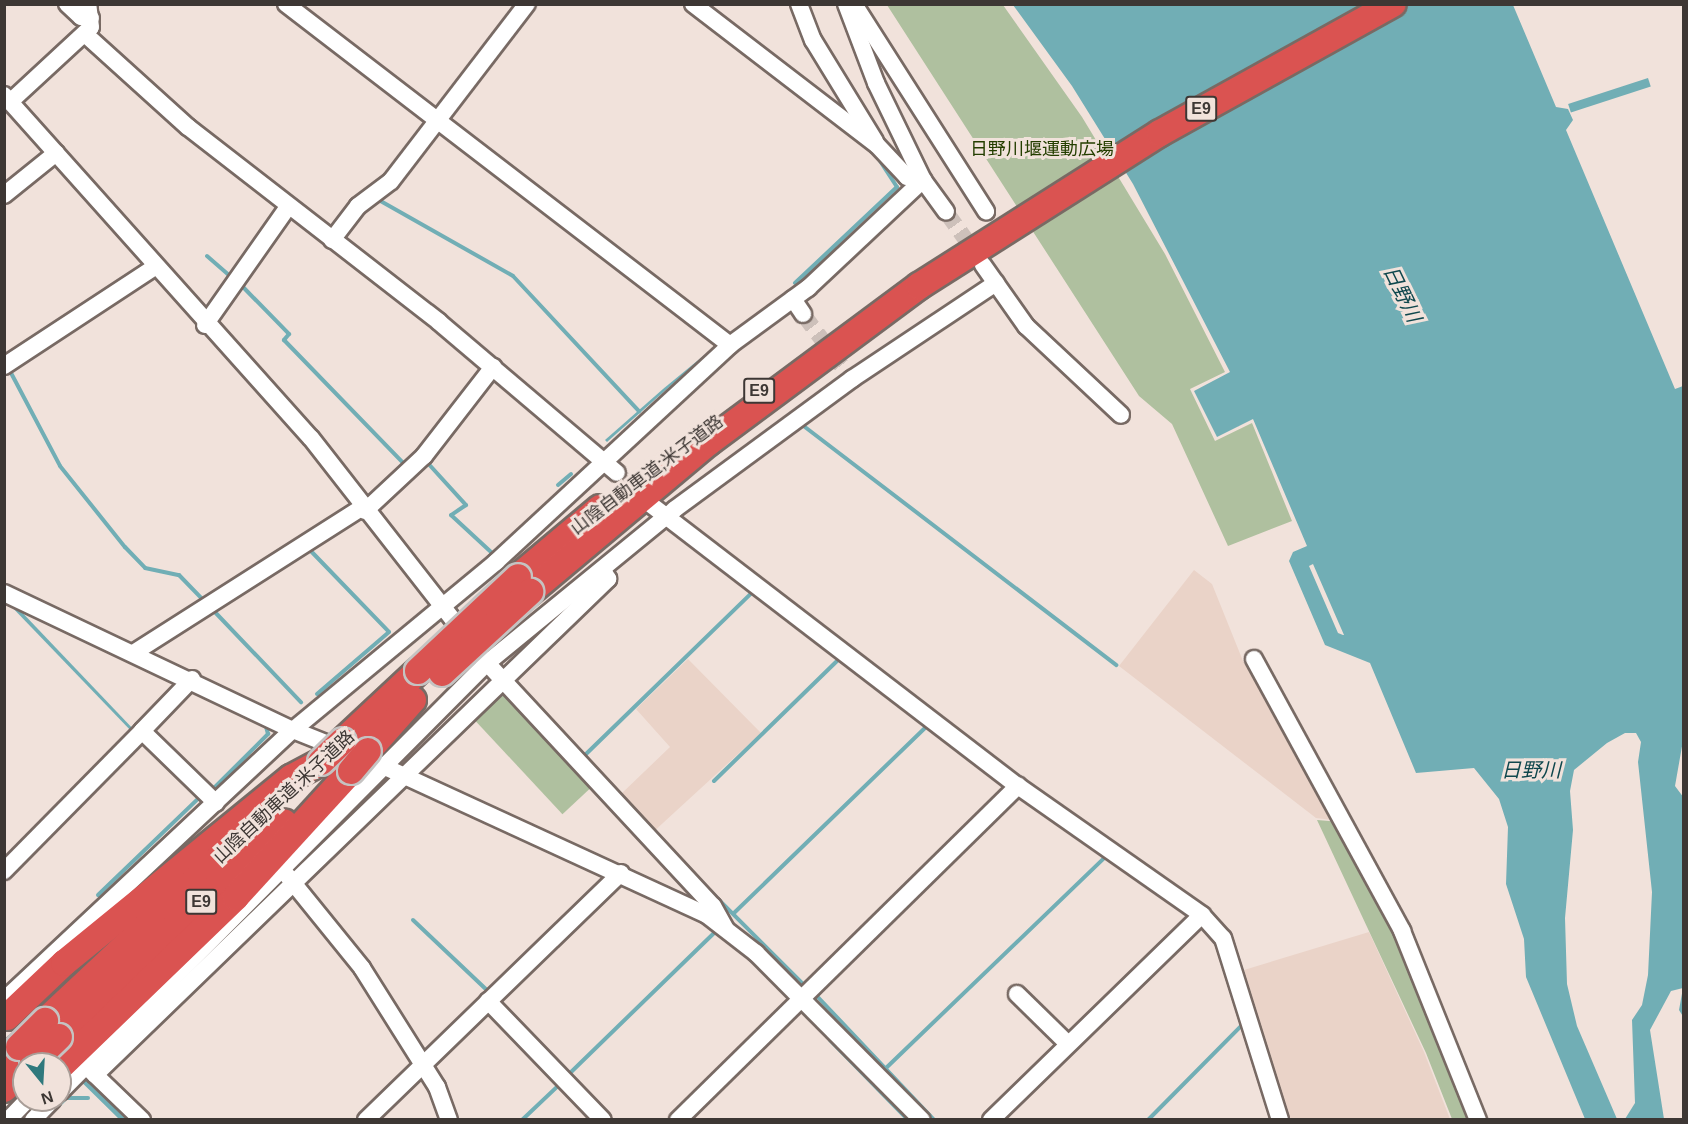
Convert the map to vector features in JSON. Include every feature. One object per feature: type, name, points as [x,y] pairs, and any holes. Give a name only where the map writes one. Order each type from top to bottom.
[{"type":"highway","name":"山陰自動車道;米子道路","points":[[35,1052],[52,1029],[367,763],[420,685],[524,584],[691,440],[1003,217],[1262,66],[1377,4]]},
{"type":"highway","name":"山陰自動車道;米子道路","points":[[1003,217],[1275,66],[1393,4]]},
{"type":"highway","points":[[7,1002],[64,963],[291,778],[367,763]]},
{"type":"highway","points":[[76,1071],[236,897],[367,763]]},
{"type":"street","points":[[67,4],[89,21],[188,127],[288,207],[335,236],[617,473]]},
{"type":"street","points":[[335,236],[358,206],[391,181],[527,4]]},
{"type":"street","points":[[693,4],[877,145],[907,177],[923,180]]},
{"type":"street","points":[[799,4],[813,40],[877,145]]},
{"type":"street","points":[[846,4],[923,180],[946,212]]},
{"type":"street","points":[[854,4],[1003,217]]},
{"type":"street","points":[[293,7],[730,345]]},
{"type":"street","points":[[89,21],[8,98],[206,325],[296,421],[441,610],[502,680],[713,906],[726,928]]},
{"type":"street","points":[[4,195],[56,153]]},
{"type":"street","points":[[25,1052],[7,1002],[293,730],[441,610],[730,345],[793,299],[923,180]]},
{"type":"street","points":[[206,325],[288,207]]},
{"type":"street","points":[[983,265],[1026,326],[1121,415]]},
{"type":"street","points":[[4,366],[156,266]]},
{"type":"street","points":[[142,1119],[76,1071],[289,877],[367,763],[670,513],[848,374],[996,284]]},
{"type":"street","points":[[793,299],[803,314]]},
{"type":"street","points":[[135,652],[364,509],[424,456],[493,367]]},
{"type":"street","points":[[650,504],[670,513],[1018,786],[1202,915],[1223,938],[1280,1119]]},
{"type":"street","points":[[289,877],[367,763],[502,680],[608,579],[602,569]]},
{"type":"street","points":[[9,592],[293,730],[621,873],[726,928],[803,998],[922,1119]]},
{"type":"street","points":[[1254,659],[1402,930],[1478,1119]]},
{"type":"street","points":[[4,871],[192,679]]},
{"type":"street","points":[[142,731],[216,803]]},
{"type":"street","points":[[678,1119],[1018,786]]},
{"type":"street","points":[[366,1119],[621,873]]},
{"type":"street","points":[[289,877],[362,968],[449,1119]]},
{"type":"street","points":[[991,1119],[1202,915]]},
{"type":"street","points":[[1017,994],[1068,1044]]},
{"type":"street","points":[[488,1001],[603,1119]]},
{"type":"shaded area","points":[[1194,570],[1212,584],[1243,661],[1340,821],[1316,818],[1119,666]]},
{"type":"shaded area","points":[[688,659],[761,733],[651,834],[620,795],[670,747],[636,709]]},
{"type":"shaded area","points":[[1369,932],[1424,1052],[1450,1119],[1290,1119],[1244,970]]},
{"type":"green space","name":"日野川堰運動広場","points":[[887,5],[1003,5],[1082,117],[1165,254],[1225,372],[1190,389],[1215,441],[1252,423],[1292,521],[1228,546],[1172,424],[1139,396]]},
{"type":"green space","points":[[499,686],[592,786],[562,814],[469,714]]},
{"type":"green space","points":[[1317,820],[1341,822],[1439,1028],[1474,1119],[1452,1119],[1426,1053]]},
{"type":"water","name":"日野川","points":[[1013,5],[1513,5],[1556,107],[1568,109],[1573,120],[1566,130],[1675,389],[1683,386],[1684,735],[1675,786],[1684,798],[1684,1018],[1679,1010],[1683,988],[1671,991],[1650,1030],[1664,1119],[1625,1119],[1635,1103],[1632,1020],[1642,1005],[1648,975],[1652,892],[1638,762],[1641,742],[1636,733],[1625,733],[1607,743],[1574,770],[1570,791],[1573,830],[1565,918],[1567,984],[1577,1026],[1617,1119],[1585,1119],[1526,977],[1524,939],[1506,884],[1508,827],[1499,799],[1474,768],[1416,773],[1370,663],[1325,645],[1289,561],[1293,552],[1307,546],[1253,419],[1217,437],[1194,391],[1230,372],[1133,184],[1072,86]],"holes":[[[1313,564],[1344,635],[1338,633],[1309,566]]]},
{"type":"water","points":[[1648,78],[1651,87],[1571,113],[1568,104]]},
{"type":"water","points":[[854,230],[790,293],[729,337],[719,327],[729,333],[789,290]]},
{"type":"water","points":[[719,343],[607,442],[605,440],[663,389]]},
{"type":"water","points":[[7,602],[17,607],[136,732],[134,734]]},
{"type":"water","points":[[4,990],[68,1052],[51,1052],[5,1007]]},
{"type":"water","points":[[72,1056],[137,1119],[119,1119],[72,1073]]},
{"type":"waterway","points":[[795,283],[897,187],[876,155]]},
{"type":"waterway","points":[[377,199],[513,276],[639,411]]},
{"type":"waterway","points":[[207,256],[233,279]]},
{"type":"waterway","points":[[243,287],[289,334],[284,340],[406,466]]},
{"type":"waterway","points":[[10,371],[60,466],[125,547],[145,568],[179,575],[203,600]]},
{"type":"waterway","points":[[801,424],[1116,665]]},
{"type":"waterway","points":[[425,460],[466,505],[451,515],[492,553]]},
{"type":"waterway","points":[[558,485],[571,474]]},
{"type":"waterway","points":[[307,547],[389,632],[317,694]]},
{"type":"waterway","points":[[584,756],[756,589]]},
{"type":"waterway","points":[[212,609],[301,702]]},
{"type":"waterway","points":[[714,781],[842,656]]},
{"type":"waterway","points":[[211,791],[268,734],[265,723]]},
{"type":"waterway","points":[[734,913],[929,724]]},
{"type":"waterway","points":[[98,895],[201,796]]},
{"type":"waterway","points":[[885,1069],[1107,855]]},
{"type":"waterway","points":[[697,878],[805,986]]},
{"type":"waterway","points":[[413,920],[489,992]]},
{"type":"waterway","points":[[567,1076],[716,931],[719,934]]},
{"type":"waterway","points":[[814,993],[934,1120]]},
{"type":"waterway","points":[[1148,1120],[1244,1023]]},
{"type":"waterway","points":[[830,1040],[908,1120]]},
{"type":"waterway","points":[[522,1120],[561,1083]]},
{"type":"waterway","points":[[72,1098],[88,1098]]},
{"type":"tunnel","points":[[946,212],[979,258]]},
{"type":"tunnel","points":[[803,314],[843,368]]},
{"type":"tunnel","points":[[617,473],[649,503]]}]
